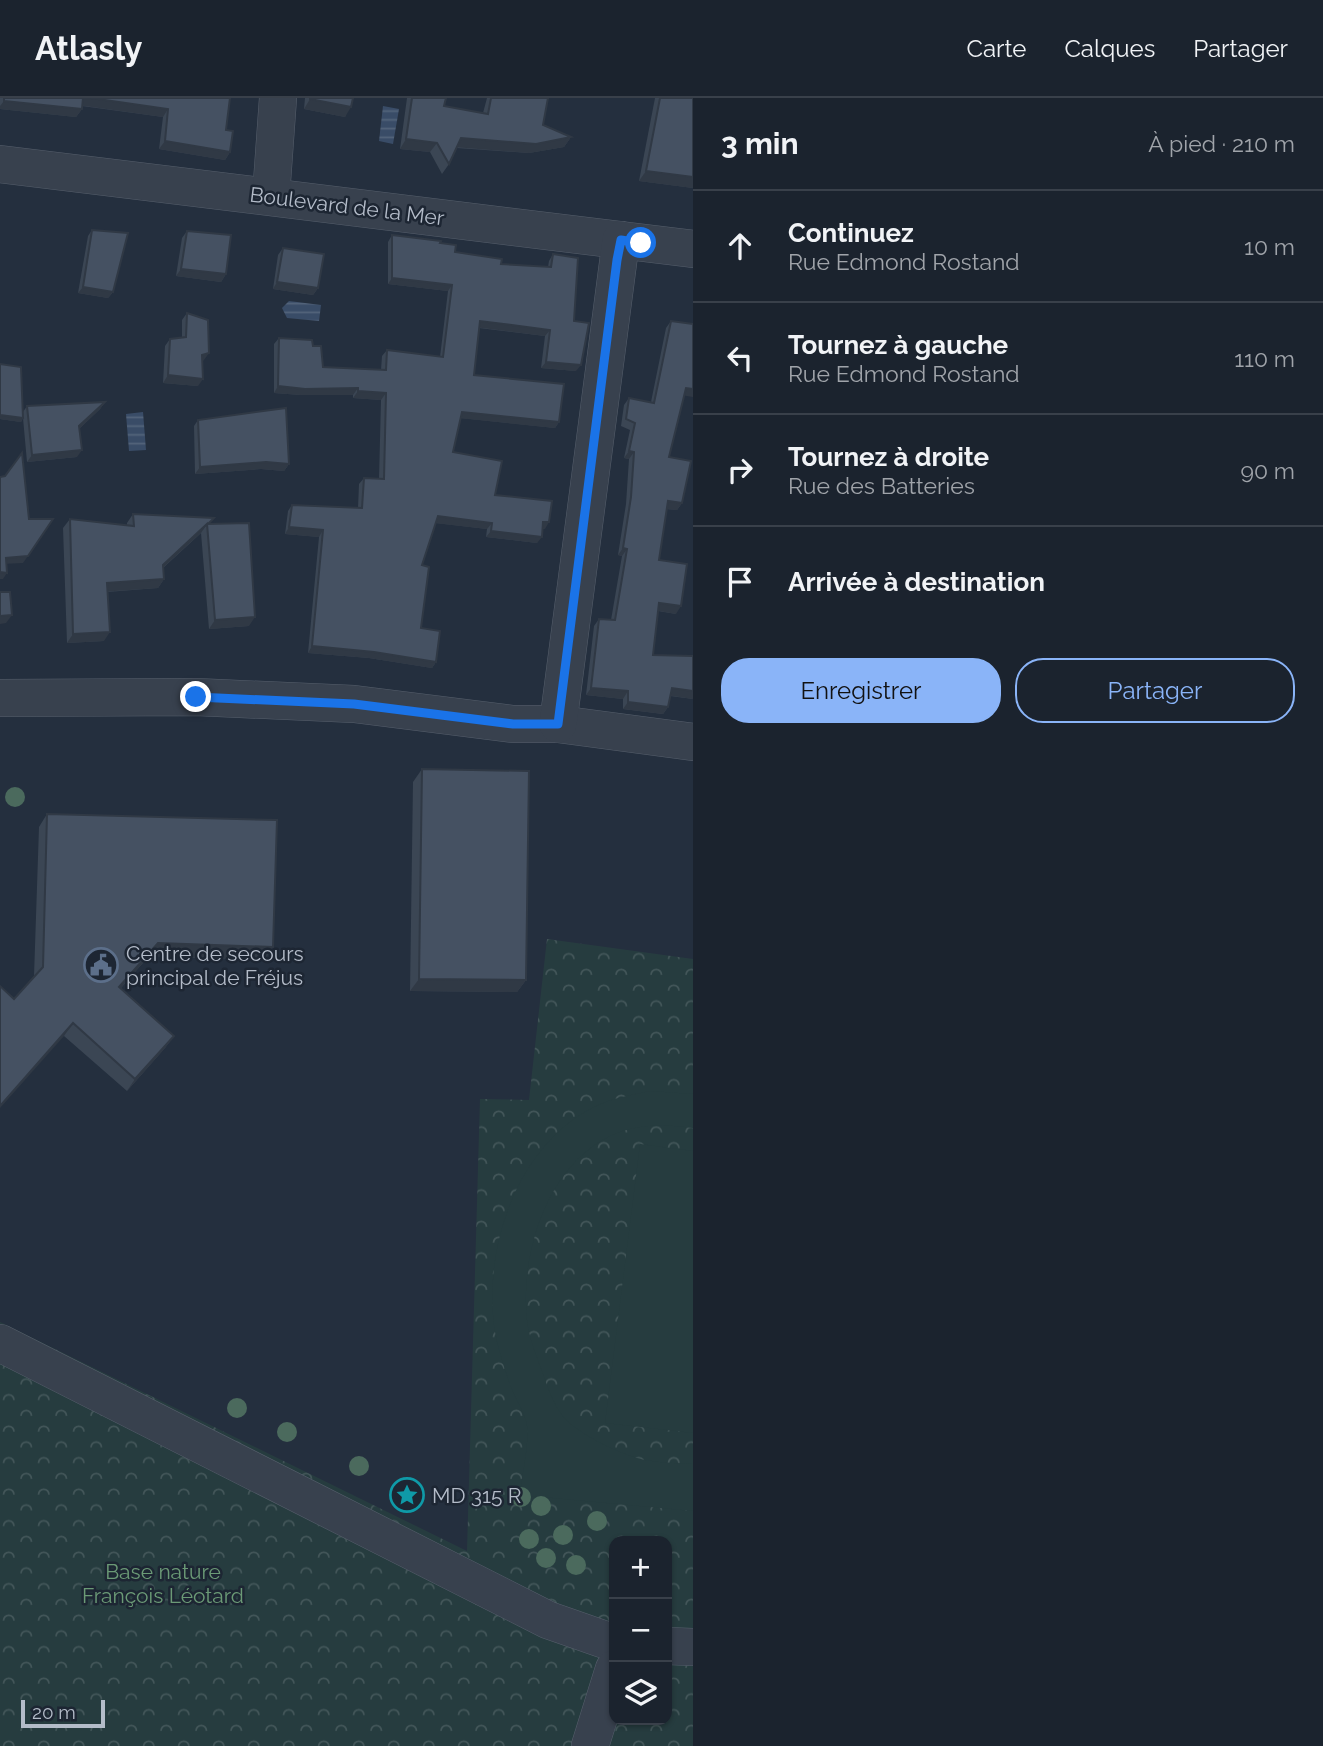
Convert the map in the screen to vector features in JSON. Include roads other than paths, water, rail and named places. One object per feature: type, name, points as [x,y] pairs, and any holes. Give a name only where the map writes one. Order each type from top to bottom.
[{"type":"street","points":[[271,196],[278,98]]},
{"type":"street","name":"Boulevard de la Mer","points":[[0,164],[693,249]]},
{"type":"street","points":[[558,724],[621,240]]},
{"type":"street","points":[[0,698],[196,697],[341,703],[513,724],[558,724],[693,743]]},
{"type":"street","points":[[0,1343],[548,1620],[609,1641]]},
{"type":"street","points":[[672,1646],[693,1647]]},
{"type":"street","points":[[590,1746],[609,1685]]},
{"type":"water","points":[[383,106],[399,109],[393,144],[379,141]]},
{"type":"water","points":[[289,301],[321,305],[319,321],[287,318],[282,308]]},
{"type":"water","points":[[143,412],[146,450],[129,451],[126,414]]},
{"type":"place","name":"Centre de secours principal de Fréjus","points":[[101,965]]},
{"type":"place","name":"MD 315 R","points":[[407,1495]]},
{"type":"park label","name":"Base nature François Léotard","points":[[163,1583]]}]
